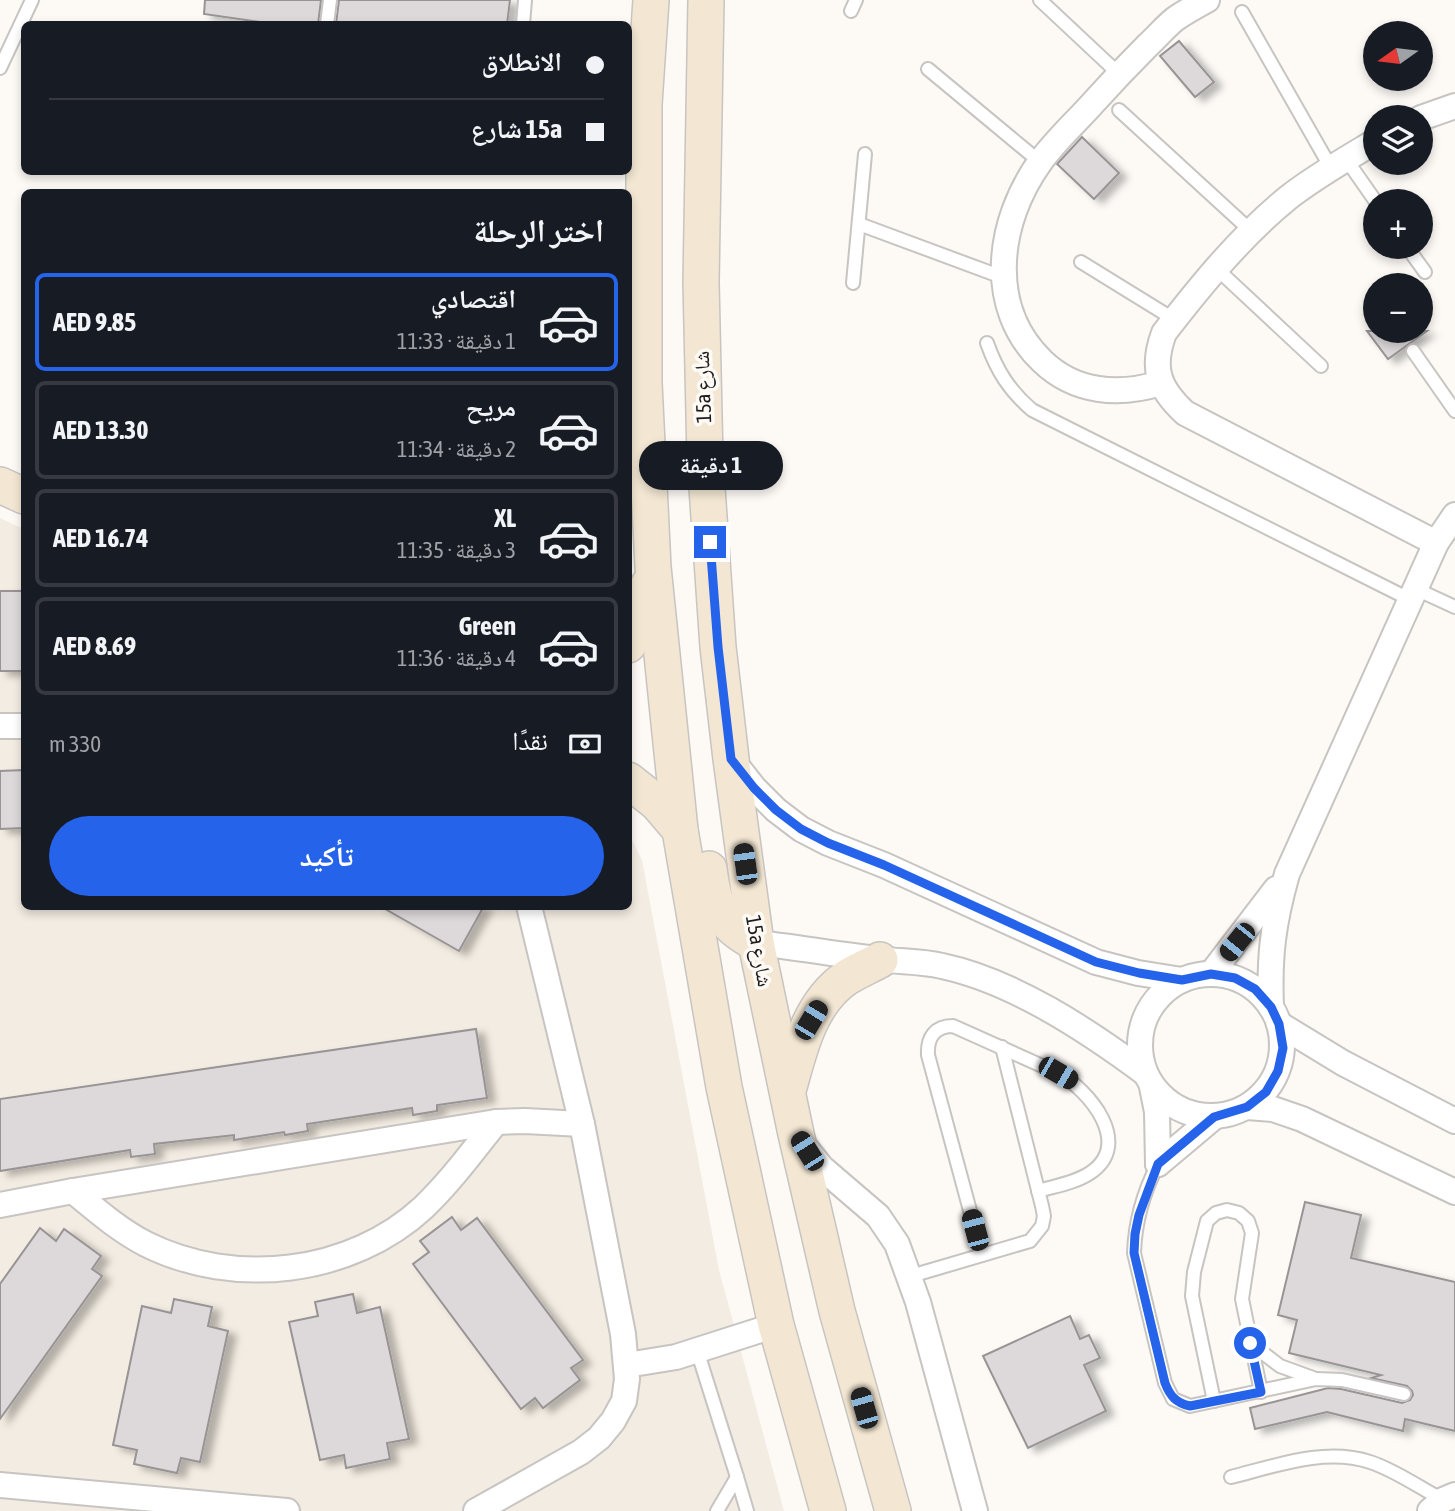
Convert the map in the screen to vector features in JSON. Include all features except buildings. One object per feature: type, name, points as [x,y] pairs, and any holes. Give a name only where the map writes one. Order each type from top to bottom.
[{"type":"main road","points":[[651,0],[644,104],[644,383],[653,567],[680,830],[722,1074],[776,1325],[828,1511]]},
{"type":"main road","name":"15a شارع","points":[[706,0],[701,282],[705,459],[715,621],[731,759],[756,943],[796,1134],[837,1311],[893,1511]]},
{"type":"main road","points":[[0,485],[21,495]]},
{"type":"main road","points":[[632,633],[653,567]]},
{"type":"main road","points":[[653,567],[669,599],[677,631],[714,903],[727,923],[739,934],[756,943]]},
{"type":"main road","points":[[632,783],[657,803],[680,830]]},
{"type":"main road","points":[[788,1094],[800,1043],[825,997],[845,979],[880,960]]},
{"type":"street","points":[[1161,383],[1139,390],[1105,390],[1071,382],[1051,370],[1032,351],[1017,329],[1007,304],[1002,277],[1013,217],[1040,162],[1119,74],[1174,20],[1207,0]]},
{"type":"street","points":[[1433,114],[1455,106]]},
{"type":"street","points":[[1363,149],[1289,197],[1251,231],[1164,333],[1158,349],[1157,366],[1161,383],[1170,400],[1185,413],[1436,543]]},
{"type":"street","points":[[1247,1107],[1266,1092],[1278,1071],[1283,1048],[1275,1015],[1271,951],[1275,917],[1287,874],[1436,543],[1455,515]]},
{"type":"street","points":[[0,726],[21,726]]},
{"type":"street","points":[[731,759],[776,810],[801,829],[828,843],[884,865],[1096,962],[1182,980]]},
{"type":"street","points":[[1211,974],[1287,874]]},
{"type":"street","points":[[477,1511],[581,1452],[613,1421],[624,1401],[627,1365],[582,1124],[530,910]]},
{"type":"street","points":[[756,943],[944,966],[996,985],[1068,1020],[1107,1045],[1148,1080],[1169,1104],[1191,1115],[1214,1117],[1247,1107],[1273,1109],[1302,1119],[1455,1192]]},
{"type":"street","points":[[1158,1164],[1157,1112],[1140,1051],[1141,1029],[1149,1009],[1163,992],[1182,980],[1211,974],[1235,978],[1255,989],[1275,1015],[1343,1063],[1455,1121]]},
{"type":"street","points":[[1158,1164],[1214,1117]]},
{"type":"street","points":[[0,1205],[496,1122],[554,1121],[582,1124]]},
{"type":"street","points":[[73,1191],[114,1225],[146,1244],[181,1258],[216,1267],[253,1270],[290,1268],[326,1261],[361,1248],[393,1230],[422,1208],[448,1181],[496,1122]]},
{"type":"street","points":[[796,1134],[822,1168],[878,1216],[897,1244],[911,1276],[975,1511]]},
{"type":"street","points":[[627,1365],[660,1361],[776,1325]]},
{"type":"street","points":[[0,1485],[148,1504],[287,1511]]},
{"type":"lane","points":[[22,21],[32,0]]},
{"type":"lane","points":[[327,21],[330,0]]},
{"type":"lane","points":[[523,21],[524,0]]},
{"type":"lane","points":[[1040,0],[1119,74]]},
{"type":"lane","points":[[1242,12],[1338,164],[1363,189]]},
{"type":"lane","points":[[0,68],[21,23]]},
{"type":"lane","points":[[928,69],[1040,162]]},
{"type":"lane","points":[[1119,110],[1251,231]]},
{"type":"lane","points":[[853,284],[865,154]]},
{"type":"lane","points":[[859,224],[1002,277]]},
{"type":"lane","points":[[1416,259],[1425,272]]},
{"type":"lane","points":[[1081,261],[1175,320]]},
{"type":"lane","points":[[1217,269],[1321,366]]},
{"type":"lane","points":[[987,343],[1003,380],[1016,396],[1040,415],[1414,595],[1455,607]]},
{"type":"lane","points":[[1413,351],[1455,411]]},
{"type":"lane","points":[[982,1255],[928,1046],[930,1037],[936,1030],[953,1026],[1002,1047],[1072,1080],[1093,1102],[1106,1128],[1108,1140],[1100,1163],[1091,1172],[1038,1191]]},
{"type":"lane","points":[[911,1276],[1020,1244],[1037,1234],[1044,1216],[1002,1047]]},
{"type":"lane","points":[[1158,1164],[1135,1234],[1134,1253],[1168,1392],[1181,1404],[1190,1406],[1316,1379],[1342,1380],[1404,1394]]},
{"type":"lane","points":[[1214,1401],[1192,1296],[1192,1284],[1207,1221],[1216,1213],[1227,1210],[1239,1213],[1248,1221],[1252,1233],[1242,1299],[1261,1392]]},
{"type":"lane","points":[[1250,1343],[1280,1366],[1316,1379]]},
{"type":"lane","points":[[697,1350],[747,1511]]},
{"type":"lane","points":[[1231,1477],[1319,1457],[1355,1458],[1373,1462],[1442,1502]]},
{"type":"lane","points":[[717,1511],[737,1477]]},
{"type":"shaded area","points":[[0,518],[21,528],[21,910],[632,910],[632,840],[642,860],[719,1270],[784,1511],[0,1511]]},
{"type":"route","points":[[710,542],[718,647],[731,759],[776,810],[801,829],[828,843],[884,865],[1096,962],[1182,980],[1211,974],[1235,978],[1255,989],[1271,1007],[1279,1024],[1283,1048],[1278,1071],[1266,1092],[1247,1107],[1214,1117],[1158,1164],[1139,1215],[1135,1234],[1137,1273],[1165,1383],[1173,1399],[1190,1406],[1261,1392],[1250,1343]]}]
